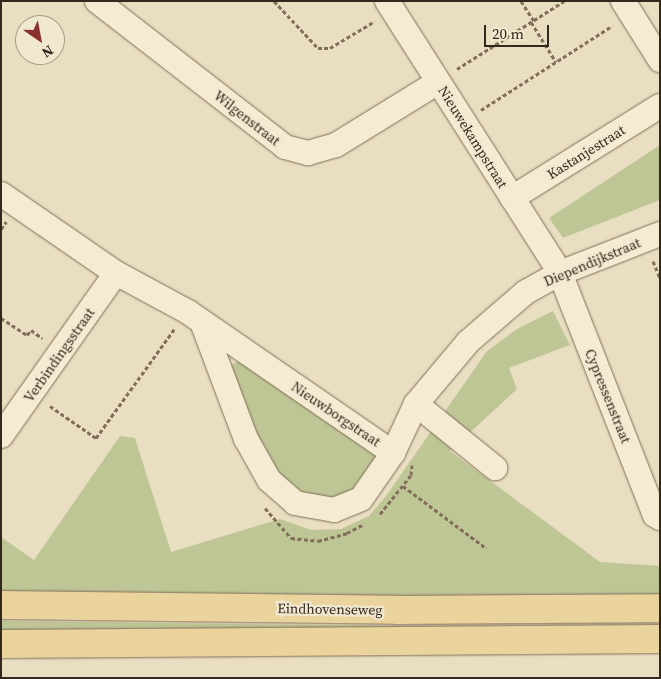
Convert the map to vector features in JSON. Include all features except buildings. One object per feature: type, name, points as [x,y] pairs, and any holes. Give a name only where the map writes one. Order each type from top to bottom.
[{"type":"main road","name":"Eindhovenseweg","points":[[1,605],[397,610],[660,608]]},
{"type":"main road","points":[[1,644],[660,639]]},
{"type":"street","name":"Wilgenstraat","points":[[97,1],[285,148],[308,152],[336,145],[438,82]]},
{"type":"street","name":"Nieuwekampstraat","points":[[390,6],[560,273]]},
{"type":"street","points":[[627,8],[660,60]]},
{"type":"street","name":"Kastanjestraat","points":[[512,198],[660,106]]},
{"type":"street","name":"Nieuwborgstraat","points":[[1,194],[116,273],[195,317],[393,453],[361,499],[334,510],[295,503],[269,480],[246,439],[195,317]]},
{"type":"street","name":"Diependijkstraat","points":[[393,453],[416,404],[468,342],[526,292],[560,273],[660,234]]},
{"type":"street","name":"Verbindingsstraat","points":[[1,436],[116,273]]},
{"type":"street","name":"Cypressenstraat","points":[[560,273],[655,515],[660,518]]},
{"type":"street","points":[[416,404],[495,468]]},
{"type":"path","points":[[274,1],[318,48],[330,48],[390,6]]},
{"type":"path","points":[[521,1],[556,62]]},
{"type":"path","points":[[438,82],[564,1]]},
{"type":"path","points":[[463,121],[556,62],[627,8]]},
{"type":"path","points":[[30,395],[96,438],[148,362],[195,317]]},
{"type":"path","points":[[1,318],[27,336],[31,330],[61,351]]},
{"type":"path","points":[[403,486],[486,548]]},
{"type":"green space","points":[[660,145],[660,200],[563,238],[549,218]]},
{"type":"green space","points":[[553,311],[570,345],[509,368],[517,389],[450,451],[600,562],[660,566],[660,598],[443,599],[1,592],[1,537],[34,560],[120,436],[135,438],[171,552],[280,519],[311,530],[341,529],[369,516],[386,496],[487,351],[517,329]]},
{"type":"green space","points":[[240,360],[379,457],[360,487],[332,501],[297,496],[271,475],[230,366]]},
{"type":"green space","points":[[1,621],[474,627],[1,632]]}]
